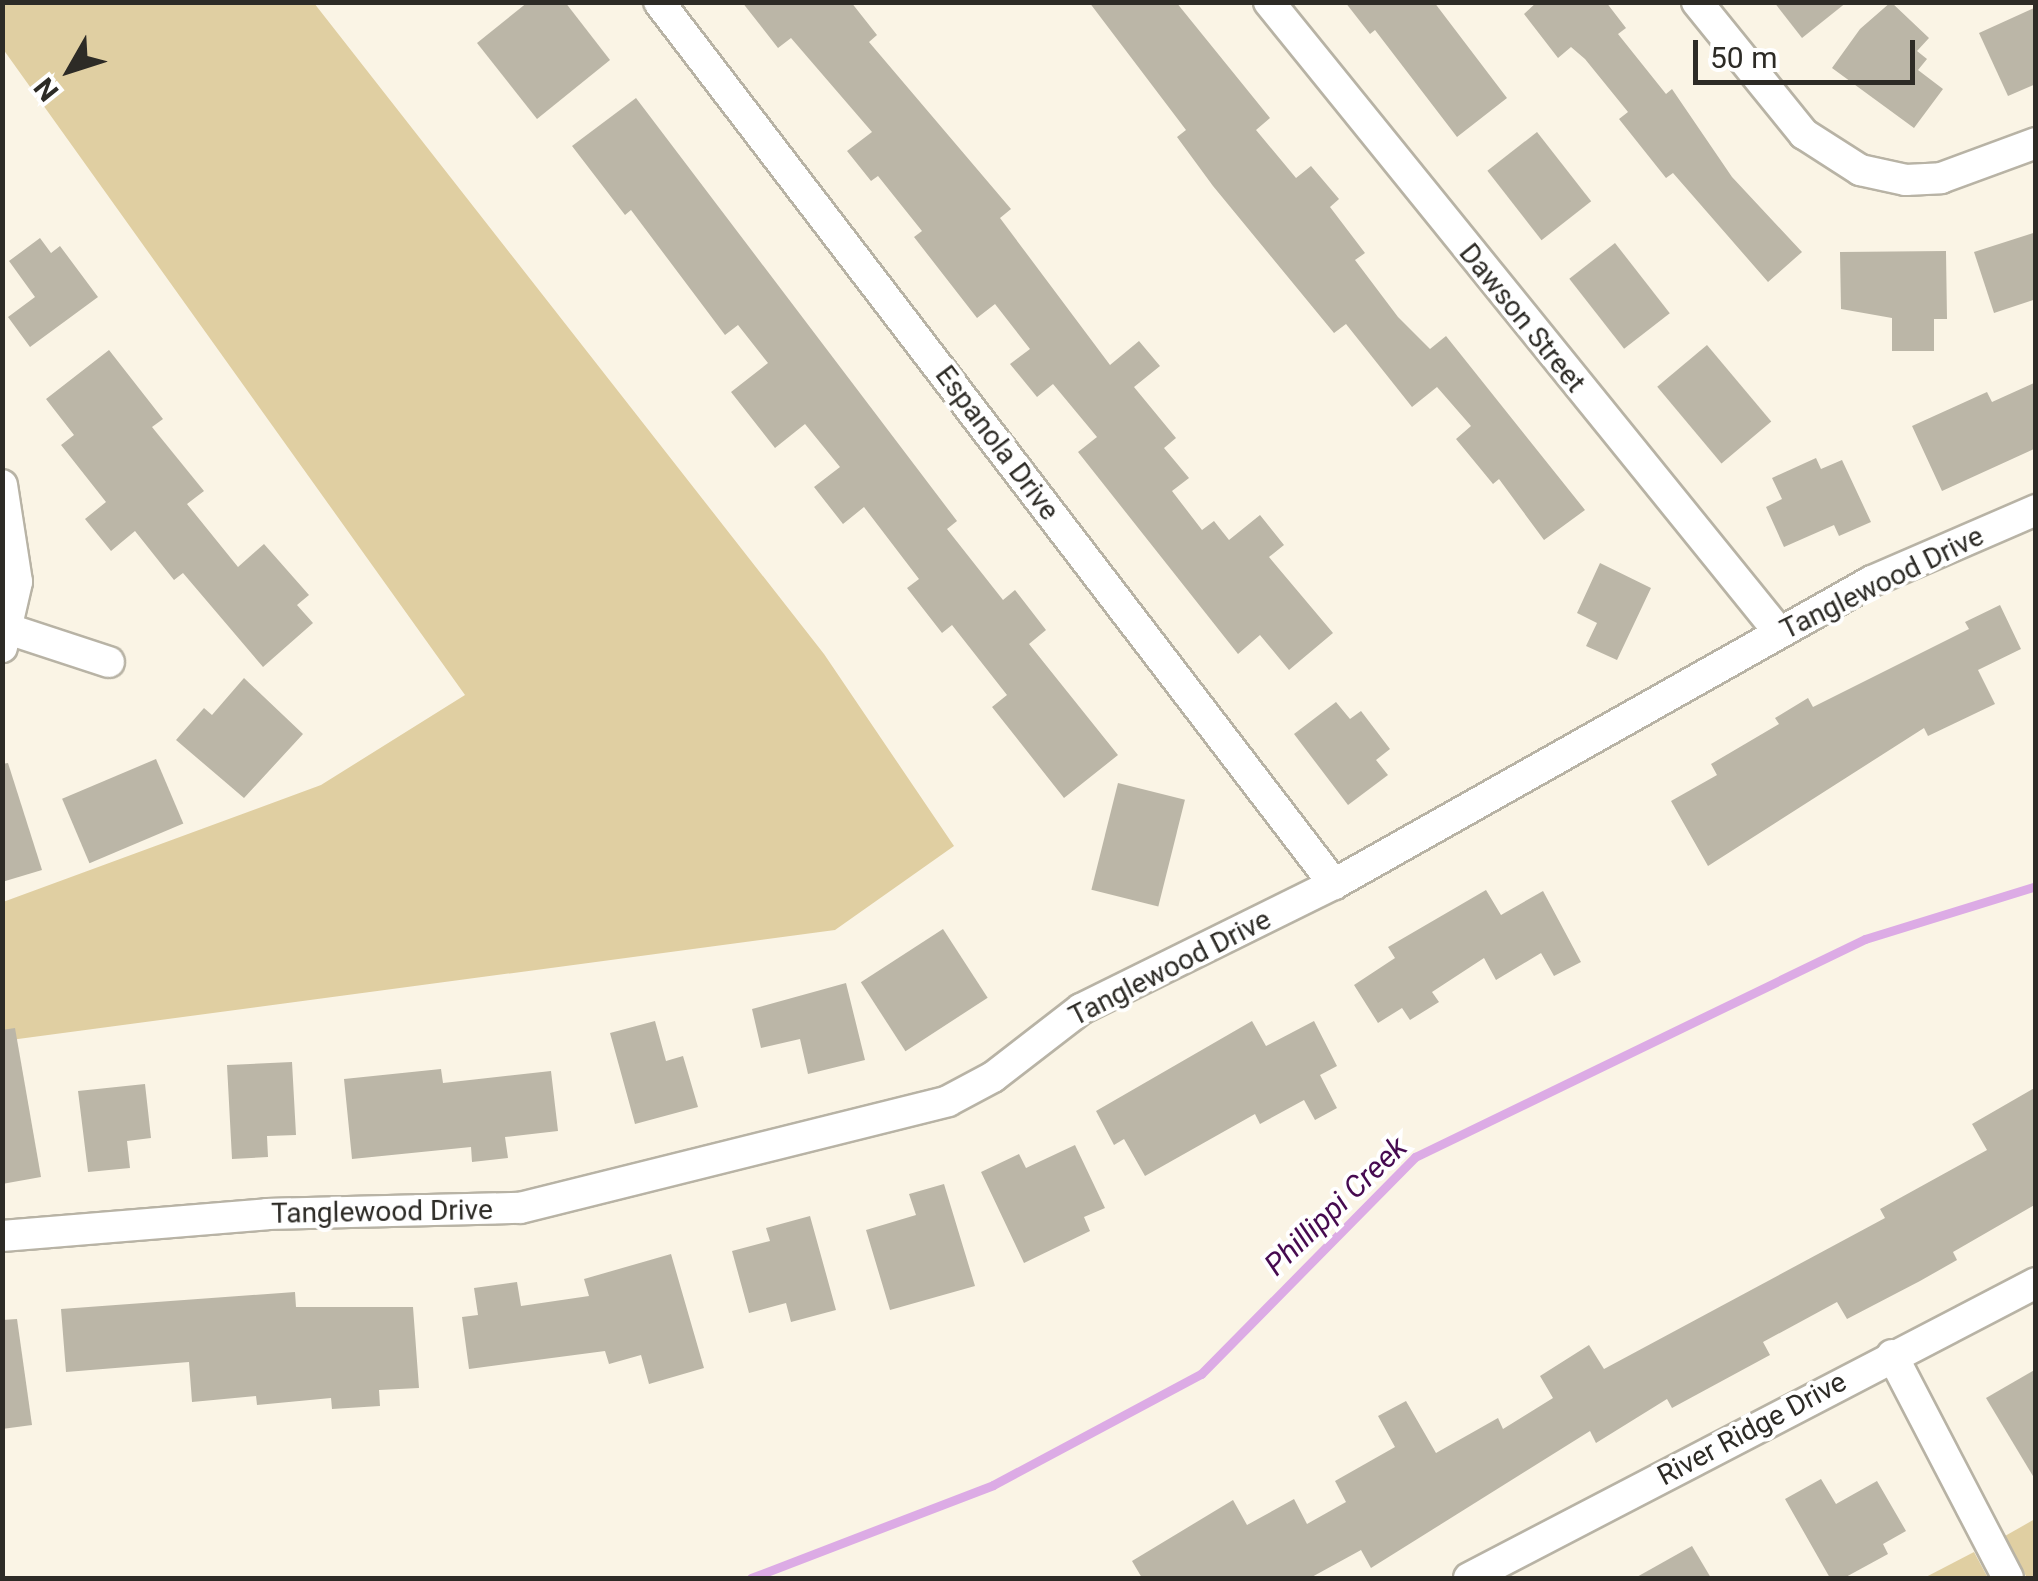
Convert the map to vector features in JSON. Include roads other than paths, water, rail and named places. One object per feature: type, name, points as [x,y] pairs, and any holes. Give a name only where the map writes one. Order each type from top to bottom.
[{"type":"street","name":"Espanola Drive","points":[[659,2],[1334,884]]},
{"type":"street","name":"Dawson Street","points":[[1268,2],[1779,632]]},
{"type":"street","points":[[1697,2],[1804,134],[1860,170],[1906,180],[1940,178],[2036,143]]},
{"type":"street","points":[[2,485],[15,548],[7,639],[109,662]]},
{"type":"street","name":"Tanglewood Drive","points":[[2,1236],[267,1214],[520,1208],[918,1111],[994,1076],[1082,1009],[1334,884],[1872,581],[2036,510]]},
{"type":"street","name":"River Ridge Drive","points":[[1469,1578],[2036,1282]]},
{"type":"street","points":[[1892,1355],[2008,1578]]},
{"type":"waterway","name":"Phillippi Creek","points":[[751,1578],[993,1485],[1201,1374],[1415,1157],[1865,939],[2036,886]]}]
